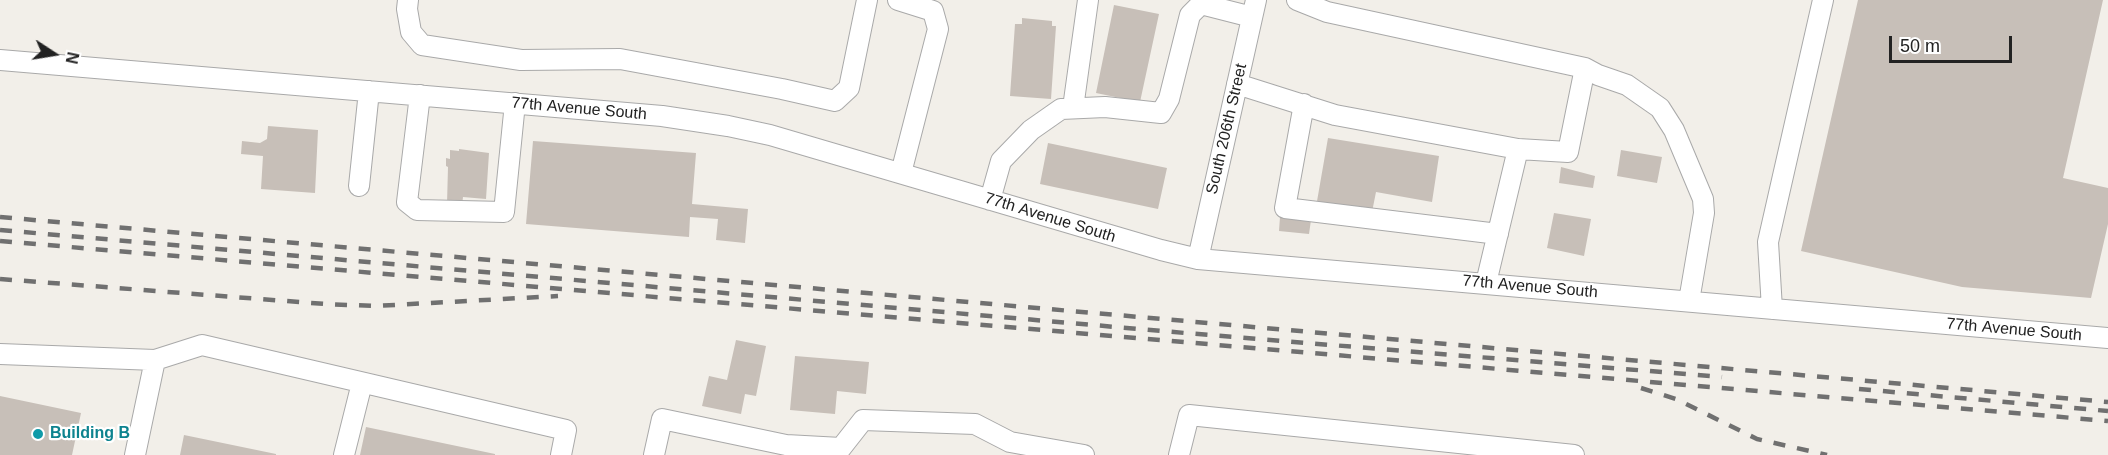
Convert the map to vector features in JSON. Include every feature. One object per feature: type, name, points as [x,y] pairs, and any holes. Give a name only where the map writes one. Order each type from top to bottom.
[{"type":"street","points":[[408,0],[407,9],[411,32],[422,45],[521,60],[620,59],[835,101],[849,88],[867,0]]},
{"type":"street","points":[[898,0],[933,11],[938,29],[901,173]]},
{"type":"street","points":[[1073,108],[1088,0]]},
{"type":"street","points":[[1772,309],[1768,242],[1823,0]]},
{"type":"street","points":[[1303,1],[1327,12],[1585,68],[1627,86],[1660,108],[1674,130],[1703,199],[1704,213],[1689,301]]},
{"type":"street","points":[[990,200],[1001,161],[1031,130],[1061,109],[1105,107],[1161,113],[1169,99],[1190,15],[1201,2],[1254,8]]},
{"type":"street","name":"South 206th Street","points":[[1198,259],[1254,8]]},
{"type":"street","name":"77th Avenue South","points":[[0,60],[662,116],[728,126],[770,135],[1198,259],[2108,338]]},
{"type":"street","points":[[1237,84],[1335,115],[1518,149],[1568,152],[1585,68]]},
{"type":"street","points":[[359,186],[369,91]]},
{"type":"street","points":[[420,95],[407,202],[417,210],[504,212],[515,103]]},
{"type":"street","points":[[1304,104],[1285,208],[1498,234]]},
{"type":"street","points":[[1486,284],[1518,149]]},
{"type":"street","points":[[0,354],[155,360],[202,345],[567,430],[561,455]]},
{"type":"street","points":[[135,455],[155,360]]},
{"type":"street","points":[[344,455],[362,383]]},
{"type":"street","points":[[1179,455],[1189,415],[1574,455]]},
{"type":"street","points":[[654,455],[662,420],[786,445],[841,448],[863,420],[975,424],[1010,442],[1084,455]]},
{"type":"building","points":[[1858,0],[2103,0],[2063,178],[2108,188],[2108,224],[2091,298],[1962,287],[1801,251]]},
{"type":"building","points":[[1114,5],[1159,14],[1140,102],[1096,93]]},
{"type":"building","points":[[1022,18],[1052,21],[1052,26],[1056,26],[1051,99],[1010,96],[1015,24],[1022,24]]},
{"type":"building","points":[[268,126],[318,130],[315,193],[261,189],[263,156],[241,154],[242,141],[260,143],[267,139]]},
{"type":"building","points":[[1328,138],[1439,156],[1432,202],[1376,192],[1371,217],[1316,207]]},
{"type":"building","points":[[533,141],[696,153],[692,204],[748,209],[745,243],[716,240],[718,219],[690,217],[689,237],[526,224]]},
{"type":"building","points":[[1048,143],[1167,168],[1158,209],[1040,184]]},
{"type":"building","points":[[459,149],[489,153],[486,199],[463,197],[462,206],[447,204],[448,167],[446,158],[450,159],[450,150],[459,151]]},
{"type":"building","points":[[1621,150],[1662,157],[1657,183],[1617,176]]},
{"type":"building","points":[[1561,167],[1595,176],[1593,188],[1559,183]]},
{"type":"building","points":[[1554,213],[1591,219],[1584,256],[1547,248]]},
{"type":"building","points":[[1280,217],[1311,220],[1309,234],[1279,231]]},
{"type":"building","points":[[736,340],[766,346],[756,396],[745,394],[741,414],[702,406],[709,376],[727,380]]},
{"type":"building","points":[[795,356],[869,362],[866,394],[837,391],[835,414],[790,410]]},
{"type":"building","name":"Building B","points":[[0,396],[81,413],[72,455],[0,455]]},
{"type":"building","points":[[366,427],[495,454],[495,455],[360,455]]},
{"type":"building","points":[[184,435],[276,454],[276,455],[180,455]]},
{"type":"railway","points":[[0,217],[2108,402]]},
{"type":"railway","points":[[0,230],[1185,333],[1722,377]]},
{"type":"railway","points":[[0,241],[2108,421]]},
{"type":"railway","points":[[0,279],[375,306],[558,296]]},
{"type":"railway","points":[[1641,388],[1676,399],[1757,439],[1827,455]]},
{"type":"railway","points":[[1859,389],[2108,411]]},
{"type":"place","name":"Building B","points":[[38,434]]}]
